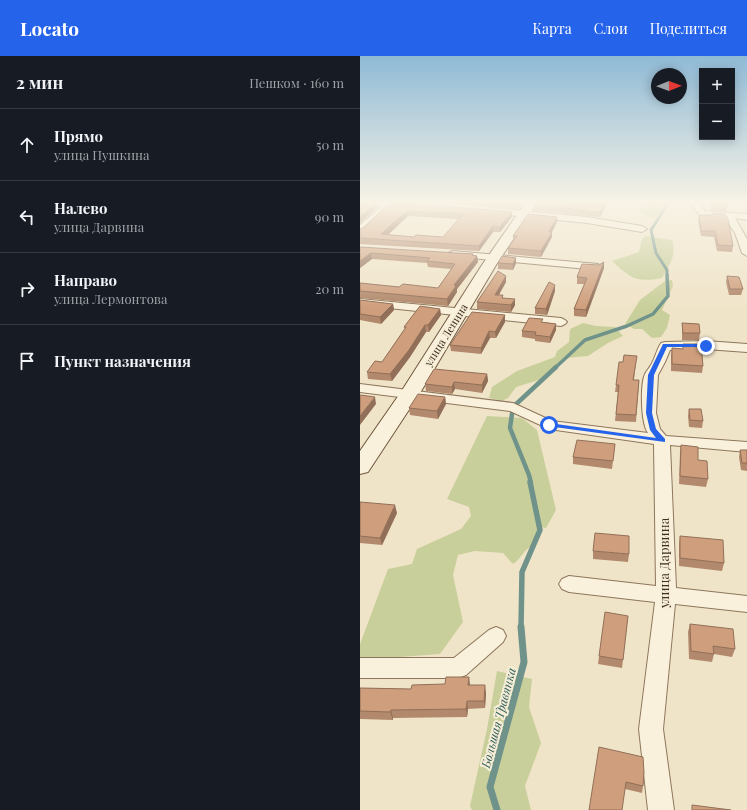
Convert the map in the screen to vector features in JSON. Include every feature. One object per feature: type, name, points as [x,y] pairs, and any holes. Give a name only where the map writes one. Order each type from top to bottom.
[{"type":"street","name":"улица Ленина","points":[[360,467],[410,393],[459,313],[509,237]]},
{"type":"street","points":[[742,237],[747,253]]},
{"type":"street","points":[[440,253],[598,267]]},
{"type":"street","points":[[360,302],[561,322]]},
{"type":"street","points":[[662,440],[653,430],[649,413],[651,375],[665,346],[747,348]]},
{"type":"street","points":[[360,388],[513,407],[549,425],[662,440],[747,447]]},
{"type":"street","name":"улица Дарвина","points":[[662,440],[666,595],[651,729],[662,810]]},
{"type":"street","points":[[569,584],[747,604]]},
{"type":"street","points":[[360,668],[458,668],[496,636]]},
{"type":"green space","points":[[644,237],[653,237],[672,240],[674,251],[673,255],[670,265],[662,278],[646,280],[634,278],[624,272],[612,261],[639,252]]},
{"type":"green space","points":[[672,280],[673,286],[662,310],[670,315],[667,328],[661,337],[652,338],[642,329],[634,329],[625,324],[640,300],[665,281]]},
{"type":"green space","points":[[583,323],[596,326],[615,327],[623,336],[608,343],[588,356],[565,358],[539,380],[516,387],[508,398],[502,401],[489,398],[492,387],[517,371],[555,357],[557,351],[569,342],[570,329]]},
{"type":"green space","points":[[487,416],[522,418],[537,430],[556,510],[546,528],[537,526],[538,533],[532,546],[526,550],[513,564],[503,553],[475,551],[458,555],[453,575],[463,622],[440,654],[360,660],[360,644],[388,569],[412,564],[417,549],[461,529],[471,516],[469,507],[447,499]]},
{"type":"green space","points":[[497,671],[532,679],[529,707],[541,743],[525,786],[531,810],[472,810],[470,806],[487,729]]},
{"type":"building","points":[[360,237],[485,237],[479,246]]},
{"type":"building","points":[[516,237],[549,237],[541,251],[508,248]]},
{"type":"building","points":[[716,237],[731,237],[733,246],[718,245]]},
{"type":"building","points":[[360,247],[473,254],[472,255],[477,256],[454,285],[456,286],[447,299],[360,291],[360,283],[399,287],[403,284],[438,288],[455,264],[427,261],[430,258],[371,253],[360,261]]},
{"type":"building","points":[[502,256],[516,258],[513,264],[498,263]]},
{"type":"building","points":[[604,262],[586,310],[574,309],[587,278],[577,277],[582,264],[599,265]]},
{"type":"building","points":[[498,271],[506,276],[495,295],[503,295],[502,298],[515,299],[511,305],[477,302]]},
{"type":"building","points":[[727,276],[739,277],[743,289],[730,289]]},
{"type":"building","points":[[549,282],[555,285],[546,309],[535,308]]},
{"type":"building","points":[[360,300],[393,304],[380,317],[360,314]]},
{"type":"building","points":[[420,306],[440,309],[428,325],[425,325],[409,350],[390,374],[367,372],[375,361],[382,362],[406,327],[404,327]]},
{"type":"building","points":[[472,312],[505,315],[495,332],[489,331],[481,348],[450,345]]},
{"type":"building","points":[[529,318],[543,319],[541,322],[556,324],[550,337],[535,335],[536,332],[522,331]]},
{"type":"building","points":[[682,323],[699,324],[700,333],[683,333]]},
{"type":"building","points":[[683,344],[701,344],[703,366],[672,364],[672,348],[683,349]]},
{"type":"building","points":[[624,355],[637,356],[633,380],[639,380],[636,415],[616,414],[619,385],[616,385],[619,362],[623,362]]},
{"type":"building","points":[[434,369],[487,374],[482,385],[454,382],[452,387],[425,384]]},
{"type":"building","points":[[418,394],[445,397],[437,411],[409,408]]},
{"type":"building","points":[[360,395],[375,397],[360,416]]},
{"type":"building","points":[[689,409],[701,409],[703,421],[690,420]]},
{"type":"building","points":[[577,440],[615,444],[613,461],[573,457]]},
{"type":"building","points":[[681,445],[698,447],[698,460],[707,461],[708,479],[680,476]]},
{"type":"building","points":[[740,450],[747,450],[747,463],[742,463]]},
{"type":"building","points":[[360,502],[395,505],[380,538],[360,536]]},
{"type":"building","points":[[595,533],[629,536],[629,554],[593,551]]},
{"type":"building","points":[[680,536],[723,540],[724,563],[680,558]]},
{"type":"building","points":[[605,612],[628,616],[623,660],[599,656]]},
{"type":"building","points":[[690,624],[733,629],[735,649],[713,646],[714,654],[691,651]]},
{"type":"building","points":[[446,677],[469,677],[468,685],[485,685],[484,701],[467,701],[466,709],[391,710],[390,712],[360,711],[360,688],[411,689],[412,685],[445,684]]},
{"type":"building","points":[[599,747],[643,757],[643,786],[626,782],[622,810],[589,810]]},
{"type":"building","points":[[692,805],[731,810],[692,810]]},
{"type":"waterway","name":"Большая Травянка","points":[[653,237],[656,253],[667,270],[667,275]]},
{"type":"waterway","name":"Большая Травянка","points":[[555,368],[585,340],[627,326],[653,314],[668,296],[667,275]]},
{"type":"waterway","name":"Большая Травянка","points":[[531,483],[510,428],[513,407],[556,367]]},
{"type":"waterway","name":"Большая Травянка","points":[[521,627],[522,572],[540,530],[530,482]]},
{"type":"waterway","name":"Большая Травянка","points":[[497,810],[490,787],[524,662],[521,627]]},
{"type":"route","points":[[549,425],[662,440],[653,430],[649,413],[651,375],[659,362],[665,346],[706,346]]}]
